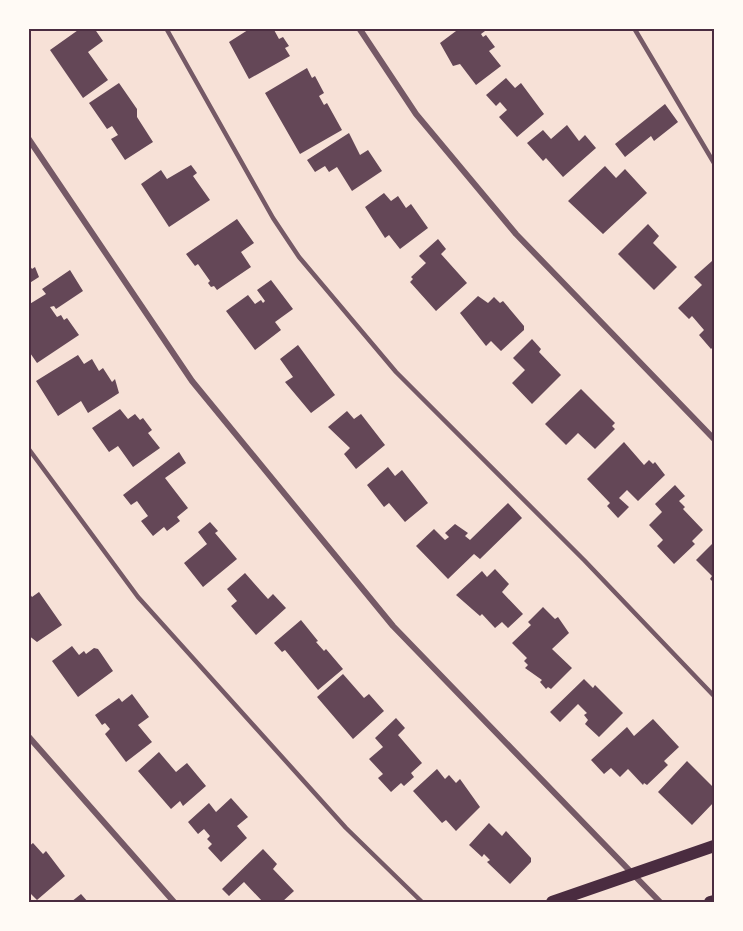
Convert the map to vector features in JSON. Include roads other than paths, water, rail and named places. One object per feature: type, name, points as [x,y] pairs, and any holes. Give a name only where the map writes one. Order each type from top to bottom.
[{"type":"main road","points":[[552,903],[714,846]]},
{"type":"street","points":[[359,28],[416,114],[516,234],[714,439]]},
{"type":"street","points":[[28,138],[199,390],[393,626],[660,903]]},
{"type":"street","points":[[28,736],[174,903]]},
{"type":"lane","points":[[166,28],[273,218],[299,257],[396,372],[584,560],[714,696]]},
{"type":"lane","points":[[634,28],[714,163]]},
{"type":"lane","points":[[28,448],[138,597],[338,819],[422,903]]}]
